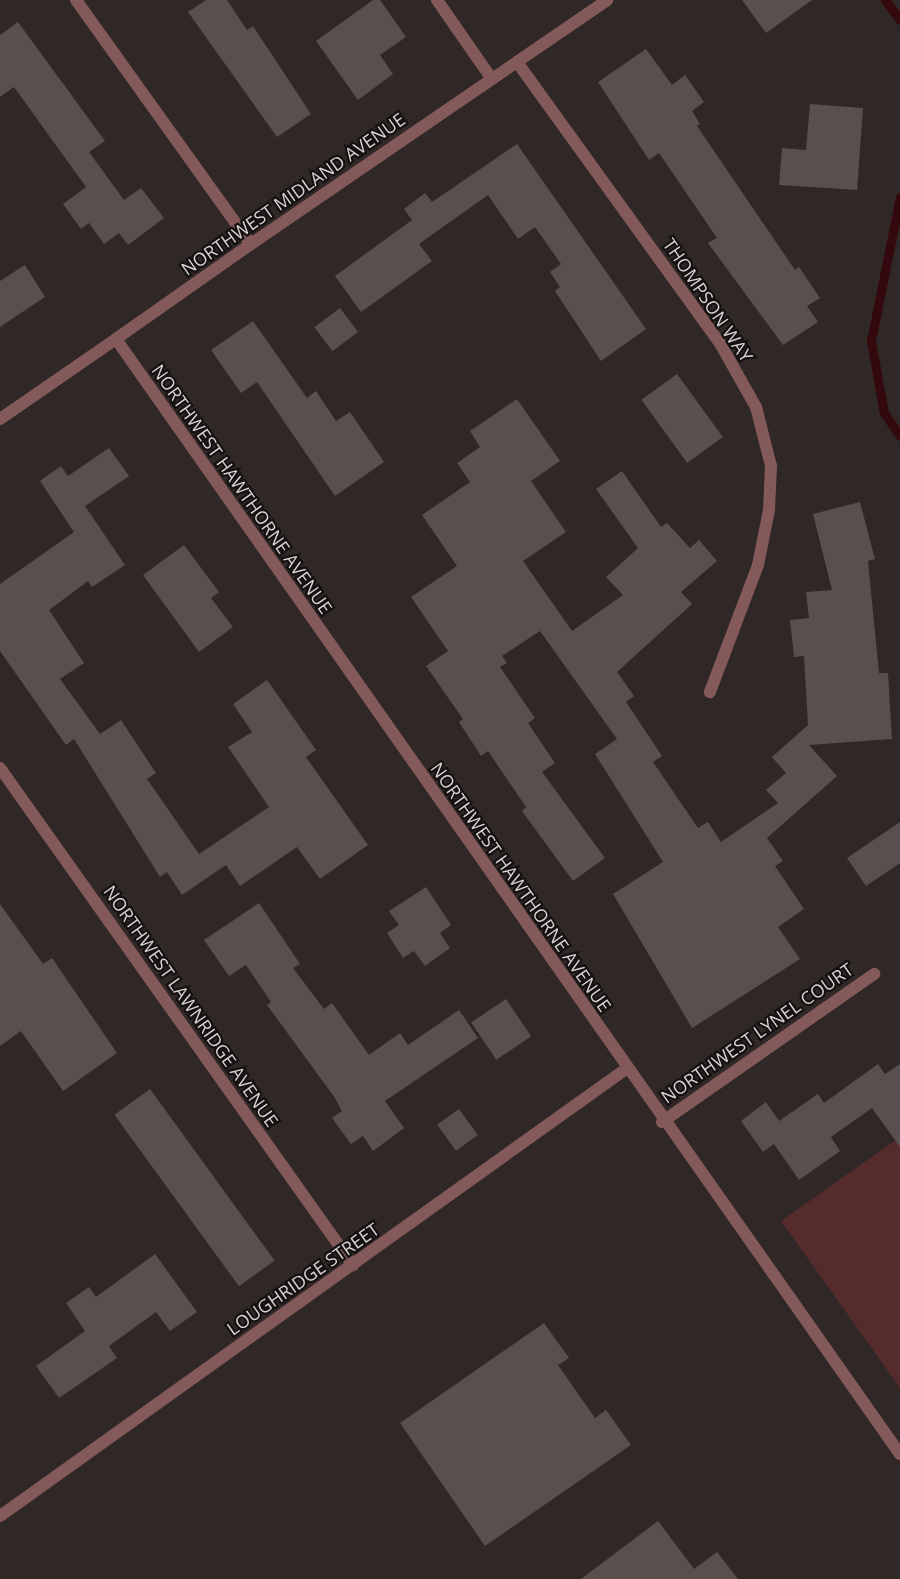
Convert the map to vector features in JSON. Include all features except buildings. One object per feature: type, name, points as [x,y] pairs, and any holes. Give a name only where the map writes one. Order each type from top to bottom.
[{"type":"street","points":[[76,0],[251,244]]},
{"type":"street","points":[[437,0],[492,79]]},
{"type":"street","name":"NORTHWEST MIDLAND AVENUE","points":[[0,419],[607,0]]},
{"type":"street","name":"THOMPSON WAY","points":[[517,62],[721,345],[756,407],[771,466],[769,510],[758,565],[710,692]]},
{"type":"street","name":"NORTHWEST HAWTHORNE AVENUE","points":[[116,339],[662,1122],[900,1454]]},
{"type":"street","name":"NORTHWEST LAWNRIDGE AVENUE","points":[[0,768],[353,1265]]},
{"type":"street","name":"NORTHWEST LYNEL COURT","points":[[662,1122],[874,974]]},
{"type":"street","name":"LOUGHRIDGE STREET","points":[[0,1516],[626,1070]]},
{"type":"shaded area","points":[[900,1137],[900,1388],[781,1221]]},
{"type":"waterway","points":[[885,0],[900,20]]},
{"type":"waterway","points":[[900,197],[871,341],[884,413],[900,436]]}]
